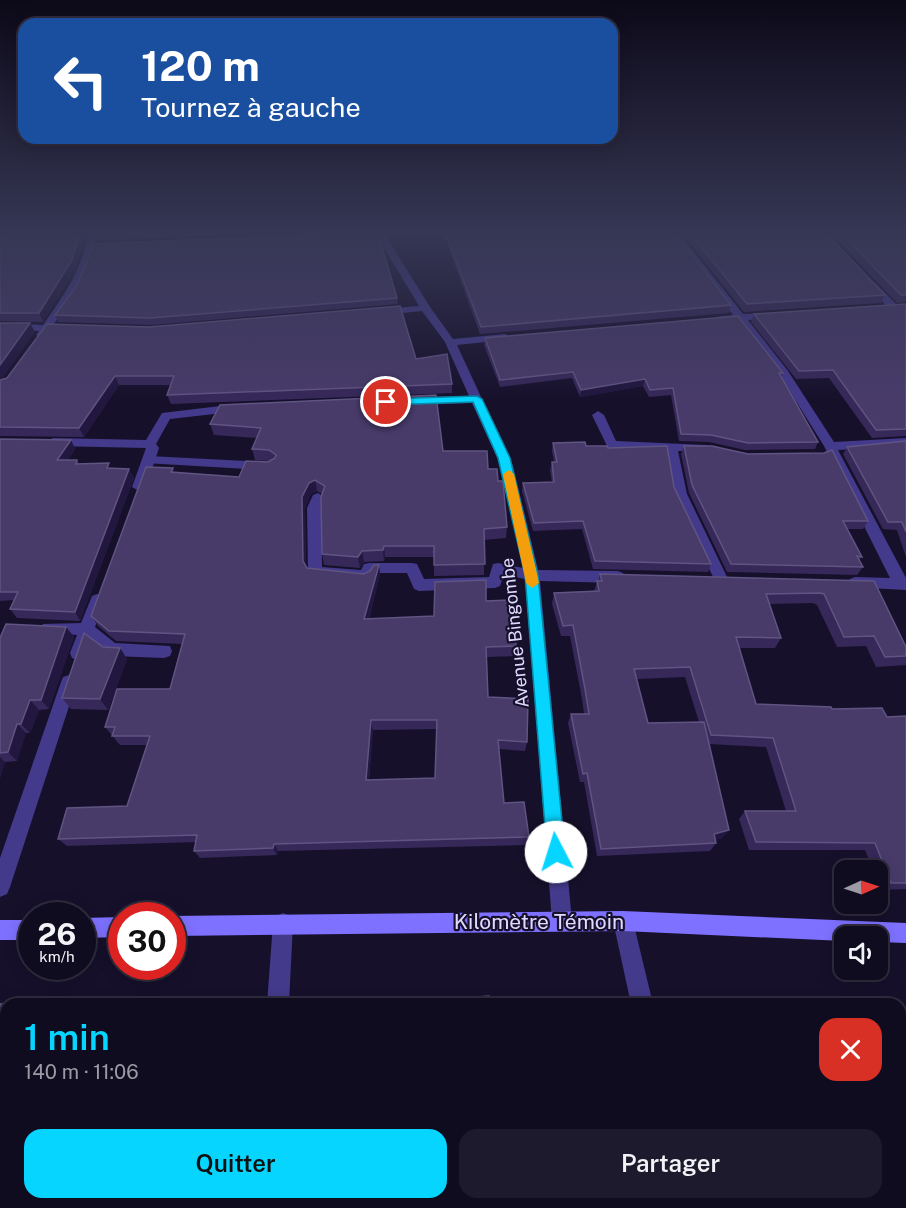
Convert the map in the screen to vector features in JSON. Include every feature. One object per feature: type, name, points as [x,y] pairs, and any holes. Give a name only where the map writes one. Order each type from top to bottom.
[{"type":"main road","name":"Kilomètre Témoin","points":[[186,926],[623,921],[906,933]]},
{"type":"main road","points":[[0,930],[18,930]]},
{"type":"street","points":[[35,346],[44,329],[74,288]]},
{"type":"street","name":"Avenue Bingombe","points":[[412,288],[450,342],[507,466],[532,575],[562,921]]},
{"type":"street","points":[[719,288],[784,373],[830,446],[903,584],[838,582]]},
{"type":"street","points":[[875,288],[893,307]]},
{"type":"street","points":[[881,308],[906,307]]},
{"type":"street","points":[[367,313],[425,308]]},
{"type":"street","points":[[707,320],[788,314]]},
{"type":"street","points":[[0,326],[76,329]]},
{"type":"street","points":[[450,342],[520,336]]},
{"type":"street","points":[[405,402],[477,399]]},
{"type":"street","points":[[150,444],[166,416],[250,407]]},
{"type":"street","points":[[598,416],[612,445],[718,450]]},
{"type":"street","points":[[35,442],[150,444]]},
{"type":"street","points":[[820,455],[830,446],[906,442]]},
{"type":"street","points":[[133,503],[153,448],[150,444]]},
{"type":"street","points":[[671,446],[680,494],[721,579]]},
{"type":"street","points":[[149,460],[271,467]]},
{"type":"street","points":[[318,498],[314,508],[315,572],[366,576],[369,568],[412,568],[419,585],[495,582],[498,568],[532,575],[638,577]]},
{"type":"street","points":[[873,583],[882,603]]},
{"type":"street","points":[[0,887],[102,587]]},
{"type":"street","points":[[32,627],[87,629],[112,649],[164,651]]},
{"type":"street","points":[[623,921],[641,998]]},
{"type":"street","points":[[278,998],[283,923]]},
{"type":"building","points":[[0,288],[54,288],[39,313],[0,313]]},
{"type":"building","points":[[75,288],[394,288],[397,298],[150,318],[55,315]]},
{"type":"building","points":[[466,288],[718,288],[731,305],[481,327]]},
{"type":"building","points":[[734,288],[879,288],[885,295],[747,304]]},
{"type":"building","points":[[895,288],[906,288],[906,295],[901,295]]},
{"type":"building","points":[[906,304],[906,429],[876,430],[833,370],[799,371],[754,314]]},
{"type":"building","points":[[400,306],[416,359],[447,354],[452,384],[167,395],[174,376],[115,376],[79,428],[0,427],[0,380],[7,378],[47,324],[149,327]]},
{"type":"building","points":[[738,316],[783,373],[779,373],[818,442],[748,443],[711,435],[681,434],[673,388],[650,390],[645,379],[581,390],[573,372],[500,380],[485,338]]},
{"type":"building","points":[[0,323],[30,323],[0,365]]},
{"type":"building","points":[[436,395],[443,451],[487,451],[488,469],[497,469],[498,481],[503,481],[507,527],[484,529],[485,564],[434,565],[434,546],[384,546],[383,550],[362,551],[358,557],[322,554],[321,497],[325,486],[315,480],[309,483],[302,497],[303,561],[307,568],[364,574],[374,565],[379,565],[364,619],[434,616],[435,582],[486,580],[486,601],[513,600],[516,646],[486,647],[488,697],[528,699],[527,742],[498,740],[504,803],[524,802],[529,837],[274,844],[273,848],[194,851],[197,835],[58,839],[67,808],[127,806],[150,736],[112,736],[115,727],[105,727],[117,689],[170,689],[185,634],[109,631],[91,616],[146,467],[173,468],[171,472],[239,477],[246,461],[268,462],[275,458],[276,455],[269,450],[252,449],[261,428],[210,424],[220,405]],"holes":[[[371,720],[437,720],[435,778],[366,780]]]},
{"type":"building","points":[[0,439],[71,440],[57,460],[77,460],[76,464],[109,463],[107,468],[129,469],[75,612],[10,609],[18,592],[0,592]]},
{"type":"building","points":[[906,441],[906,532],[902,522],[888,522],[847,447]]},
{"type":"building","points":[[585,442],[586,446],[607,446],[608,448],[667,446],[674,487],[711,564],[595,561],[583,521],[534,523],[523,483],[554,482],[552,462],[557,462],[553,443]]},
{"type":"building","points":[[684,446],[712,446],[748,454],[824,453],[832,450],[868,521],[843,521],[862,557],[857,556],[863,567],[731,564],[692,485]]},
{"type":"building","points":[[600,574],[874,581],[906,647],[906,656],[885,657],[874,636],[844,637],[824,594],[820,593],[766,594],[781,638],[736,637],[756,704],[831,707],[832,709],[882,708],[887,717],[906,716],[906,883],[891,883],[888,876],[888,860],[882,860],[875,843],[756,842],[745,811],[796,811],[773,738],[711,735],[690,667],[634,669],[648,723],[704,722],[729,830],[714,834],[716,843],[601,849],[587,773],[583,774],[571,714],[589,714],[585,689],[573,625],[563,626],[554,593],[599,591],[597,581],[602,581]]},
{"type":"building","points":[[6,624],[66,627],[41,700],[30,700],[21,724],[17,724],[8,752],[0,753],[0,638]]},
{"type":"building","points":[[84,633],[103,647],[120,648],[100,699],[62,698]]},
{"type":"building","points":[[489,996],[489,998],[464,998]]},
{"type":"slow traffic","points":[[509,474],[532,583]]},
{"type":"route","points":[[386,402],[477,399],[504,458],[532,575],[556,852]]}]
